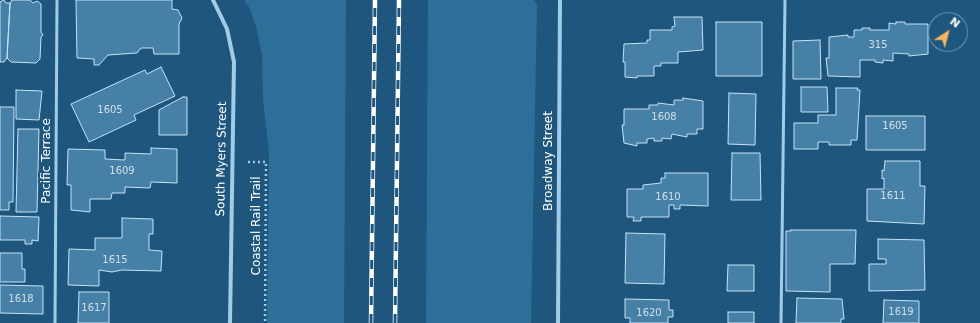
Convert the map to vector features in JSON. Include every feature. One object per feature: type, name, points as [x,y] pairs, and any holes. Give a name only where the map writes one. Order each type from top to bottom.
[{"type":"street","name":"South Myers Street","points":[[213,0],[227,29],[234,62],[230,323]]},
{"type":"street","name":"Broadway Street","points":[[558,323],[560,0]]},
{"type":"lane","name":"Pacific Terrace","points":[[55,323],[57,0]]},
{"type":"lane","points":[[781,323],[785,0]]},
{"type":"path","name":"Coastal Rail Trail","points":[[232,161],[266,162],[265,323]]},
{"type":"shaded area","points":[[244,0],[346,0],[344,323],[267,323],[269,152],[263,100],[262,55],[256,26],[249,7]]},
{"type":"shaded area","points":[[428,0],[534,0],[537,4],[531,323],[426,323]]},
{"type":"building","points":[[4,0],[6,3],[10,3],[7,58],[4,62],[0,62],[0,2]]},
{"type":"building","points":[[12,0],[30,0],[33,3],[37,1],[41,4],[41,32],[43,35],[41,37],[40,59],[36,63],[11,62],[7,58],[10,3]]},
{"type":"building","points":[[76,0],[172,0],[172,9],[178,10],[182,18],[179,24],[179,54],[154,54],[153,48],[141,48],[137,53],[108,55],[99,65],[94,65],[94,59],[77,58]]},
{"type":"building","points":[[674,17],[702,17],[703,50],[678,52],[678,63],[661,63],[661,66],[654,66],[654,76],[637,76],[637,78],[625,77],[625,62],[623,62],[624,44],[647,43],[647,40],[650,40],[650,30],[672,30],[672,27],[675,26]]},
{"type":"building","points":[[716,22],[762,22],[762,76],[716,76]]},
{"type":"building","points":[[896,22],[905,22],[905,24],[928,24],[928,54],[909,56],[909,54],[893,53],[893,61],[883,60],[883,63],[875,62],[875,60],[860,60],[860,77],[828,76],[826,58],[829,58],[829,37],[848,35],[848,37],[854,37],[854,30],[870,28],[870,30],[889,30],[889,23],[896,24]]},
{"type":"building","points":[[820,40],[821,79],[793,79],[793,41]]},
{"type":"building","points":[[161,67],[175,96],[134,115],[136,120],[89,142],[71,104],[145,70],[147,74]]},
{"type":"building","points":[[801,87],[827,87],[828,112],[801,112]]},
{"type":"building","points":[[836,88],[858,88],[857,90],[860,90],[857,140],[851,140],[851,145],[829,145],[829,142],[818,142],[818,149],[794,149],[794,123],[818,123],[818,115],[836,115]]},
{"type":"building","points":[[16,90],[42,91],[39,120],[16,119]]},
{"type":"building","points":[[729,93],[756,94],[755,145],[728,144]]},
{"type":"building","points":[[183,97],[187,97],[187,135],[159,135],[159,110]]},
{"type":"building","points":[[683,98],[703,101],[703,129],[697,129],[697,134],[687,134],[687,137],[672,134],[671,139],[662,138],[662,141],[654,141],[654,138],[647,139],[647,143],[637,143],[637,146],[624,143],[622,125],[624,125],[624,109],[649,109],[649,105],[658,105],[658,103],[674,105],[674,100],[683,100]]},
{"type":"building","points":[[0,107],[14,107],[13,202],[9,202],[9,210],[0,210]]},
{"type":"building","points":[[866,116],[925,116],[925,150],[866,150]]},
{"type":"building","points":[[18,129],[39,129],[37,212],[16,212]]},
{"type":"building","points":[[151,148],[177,149],[177,183],[151,182],[150,188],[125,187],[125,193],[112,193],[111,199],[90,199],[90,212],[71,210],[71,185],[67,185],[68,149],[105,150],[105,159],[125,160],[125,153],[151,154]]},
{"type":"building","points":[[732,153],[760,153],[761,200],[731,200]]},
{"type":"building","points":[[885,161],[920,161],[920,186],[925,186],[924,224],[867,221],[867,189],[884,189],[882,170],[884,171]]},
{"type":"building","points":[[665,173],[708,173],[708,206],[680,205],[680,209],[674,209],[674,205],[669,205],[669,217],[641,217],[641,221],[633,221],[634,217],[627,217],[627,189],[643,189],[643,185],[661,183],[661,178],[665,178]]},
{"type":"building","points":[[0,216],[39,217],[38,241],[32,240],[32,244],[25,244],[25,240],[0,240]]},
{"type":"building","points":[[122,218],[153,219],[153,234],[149,234],[149,250],[162,251],[161,271],[122,270],[112,272],[99,270],[99,286],[68,285],[69,249],[95,250],[95,238],[122,238]]},
{"type":"building","points":[[856,230],[855,264],[830,264],[830,292],[786,291],[786,231]]},
{"type":"building","points":[[626,233],[665,234],[664,284],[625,283]]},
{"type":"building","points":[[878,239],[924,240],[925,290],[869,291],[869,264],[886,264],[886,259],[878,259]]},
{"type":"building","points":[[0,253],[22,253],[22,269],[25,269],[25,282],[0,282]]},
{"type":"building","points":[[728,265],[754,265],[754,291],[727,291]]},
{"type":"building","points":[[0,285],[43,286],[43,314],[0,313]]},
{"type":"building","points":[[79,292],[109,292],[109,323],[78,323]]},
{"type":"building","points":[[797,298],[842,299],[844,319],[841,319],[841,323],[796,323]]},
{"type":"building","points":[[625,299],[669,300],[669,310],[673,310],[673,317],[668,317],[668,323],[630,323],[630,318],[625,318]]},
{"type":"building","points":[[884,300],[919,301],[919,323],[883,323]]},
{"type":"building","points":[[728,312],[754,312],[754,323],[728,323]]},
{"type":"railway","points":[[371,323],[375,0]]},
{"type":"railway","points":[[395,323],[399,0]]}]
